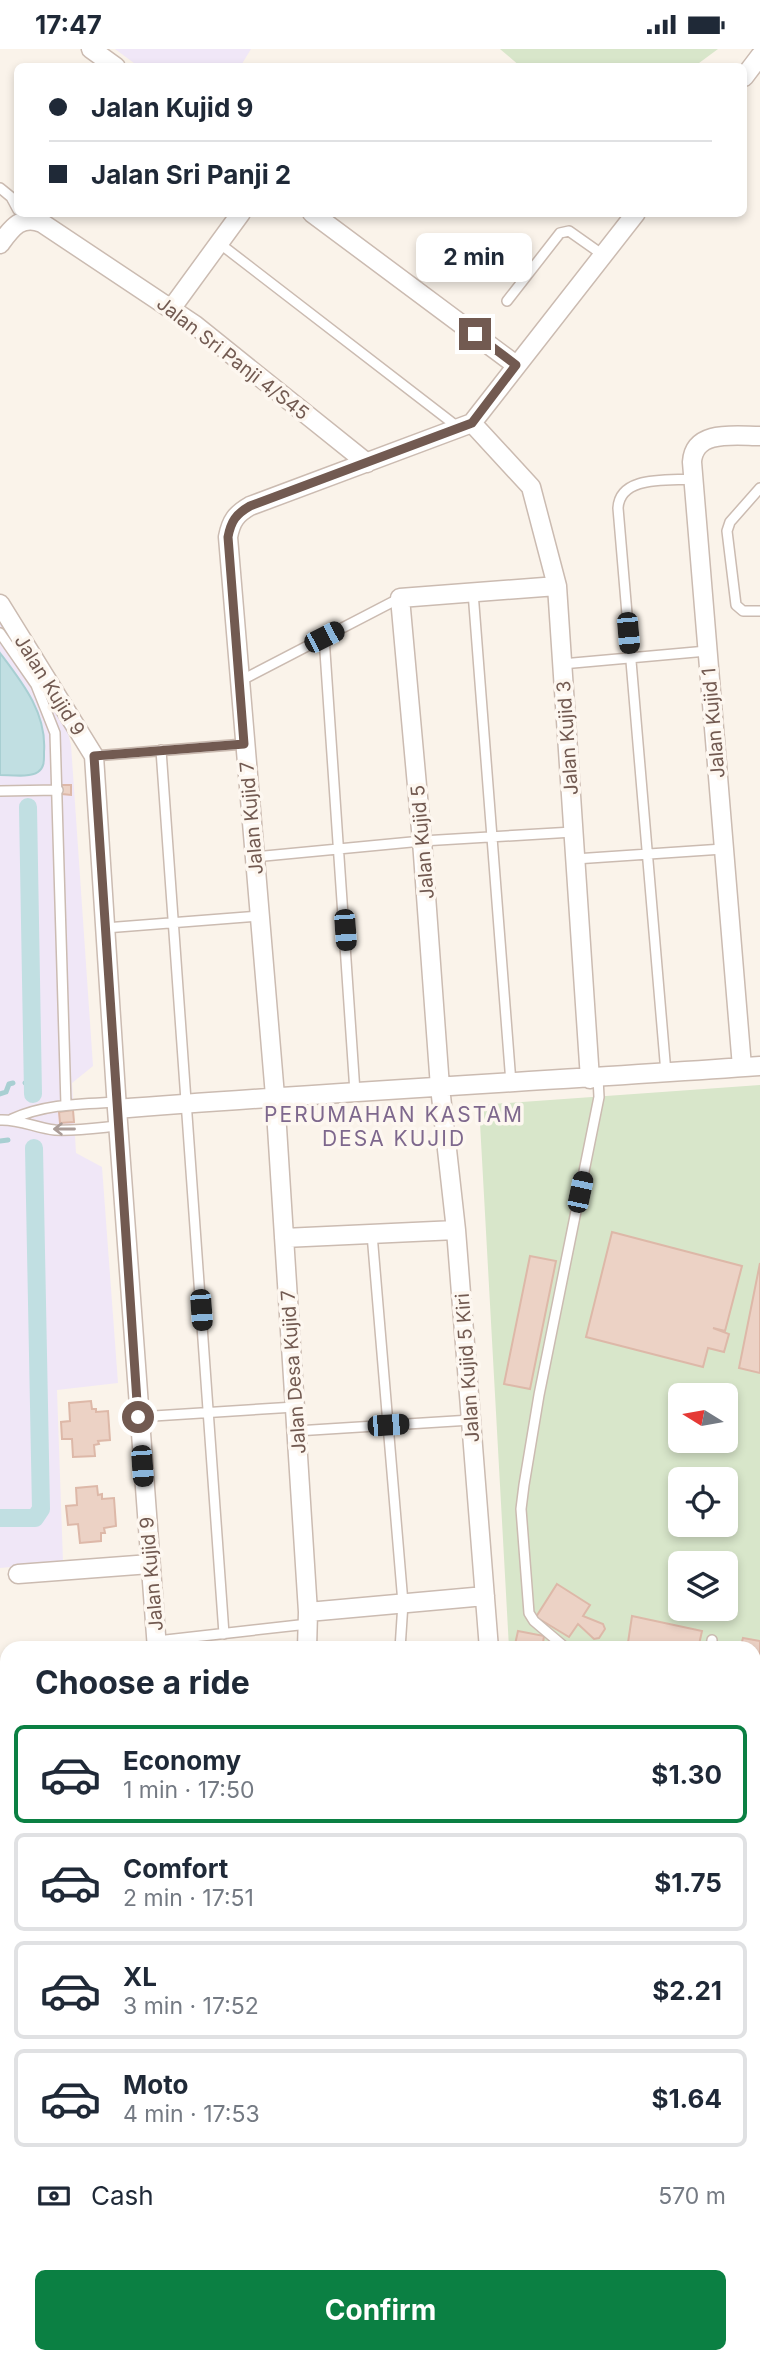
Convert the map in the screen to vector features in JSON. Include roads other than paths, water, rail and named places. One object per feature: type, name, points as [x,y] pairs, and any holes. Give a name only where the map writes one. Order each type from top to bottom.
[{"type":"street","points":[[91,49],[110,63]]},
{"type":"street","points":[[747,73],[760,56]]},
{"type":"street","points":[[0,244],[19,217]]},
{"type":"street","name":"Jalan Sri Panji 4/S45","points":[[24,217],[41,223],[195,324],[367,463]]},
{"type":"street","points":[[171,309],[238,217]]},
{"type":"street","points":[[317,217],[516,365]]},
{"type":"street","points":[[466,425],[633,217]]},
{"type":"street","name":"Jalan Kujid 7","points":[[275,1096],[228,537],[233,519],[240,511],[250,506],[466,425]]},
{"type":"street","name":"Jalan Kujid 3","points":[[466,425],[531,487],[557,586],[575,859],[594,1079]]},
{"type":"street","name":"Jalan Kujid 1","points":[[751,1067],[723,849],[692,455],[699,443],[712,437],[760,436]]},
{"type":"street","points":[[400,598],[557,586]]},
{"type":"street","name":"Jalan Kujid 5","points":[[400,598],[422,841],[440,1087]]},
{"type":"street","name":"Jalan Kujid 9","points":[[0,604],[94,756],[138,1417],[157,1641]]},
{"type":"street","points":[[117,1112],[275,1096],[594,1079],[751,1067]]},
{"type":"street","name":"Jalan Kujid 5 Kiri","points":[[440,1087],[456,1230],[488,1641]]},
{"type":"street","name":"Jalan Desa Kujid 7","points":[[275,1096],[307,1641]]},
{"type":"street","points":[[284,1238],[456,1230]]},
{"type":"street","points":[[18,1574],[150,1564]]},
{"type":"street","points":[[308,1618],[404,1603],[485,1596]]},
{"type":"lane","points":[[0,188],[14,203]]},
{"type":"lane","points":[[507,300],[560,233],[569,232],[603,255]]},
{"type":"lane","points":[[219,243],[466,425]]},
{"type":"lane","points":[[666,1073],[618,502],[631,486],[693,479]]},
{"type":"lane","points":[[760,488],[727,528],[736,605],[743,611],[760,611]]},
{"type":"lane","points":[[473,592],[511,1083]]},
{"type":"lane","points":[[239,681],[400,598]]},
{"type":"lane","points":[[0,633],[36,685],[55,733],[66,1105]]},
{"type":"lane","points":[[324,637],[355,1092]]},
{"type":"lane","points":[[562,664],[707,651]]},
{"type":"lane","points":[[94,756],[244,744]]},
{"type":"lane","points":[[161,750],[224,1634]]},
{"type":"lane","points":[[0,791],[58,790]]},
{"type":"lane","points":[[254,857],[422,841],[573,832]]},
{"type":"lane","points":[[575,859],[723,849]]},
{"type":"lane","points":[[105,928],[259,916]]},
{"type":"lane","points":[[558,1641],[534,1621],[529,1613],[522,1509],[539,1395],[599,1097],[594,1079]]},
{"type":"lane","points":[[0,1120],[12,1119],[31,1110],[66,1105],[117,1112]]},
{"type":"lane","points":[[12,1119],[57,1130],[117,1112]]},
{"type":"lane","points":[[372,1234],[404,1603],[401,1641]]},
{"type":"lane","points":[[138,1417],[295,1407]]},
{"type":"lane","points":[[296,1431],[471,1420]]},
{"type":"lane","points":[[181,1641],[308,1618]]},
{"type":"water","points":[[0,653],[31,699],[41,724],[44,763],[34,774],[0,775]]},
{"type":"waterway","points":[[28,807],[33,1094]]},
{"type":"waterway","points":[[25,1083],[32,1082]]},
{"type":"waterway","points":[[0,1094],[6,1092],[9,1084],[13,1083]]},
{"type":"waterway","points":[[0,1141],[8,1140]]},
{"type":"waterway","points":[[0,1518],[35,1518],[41,1509],[34,1148]]},
{"type":"district","name":"PERUMAHAN KASTAM DESA KUJID","points":[[394,1127]]}]
